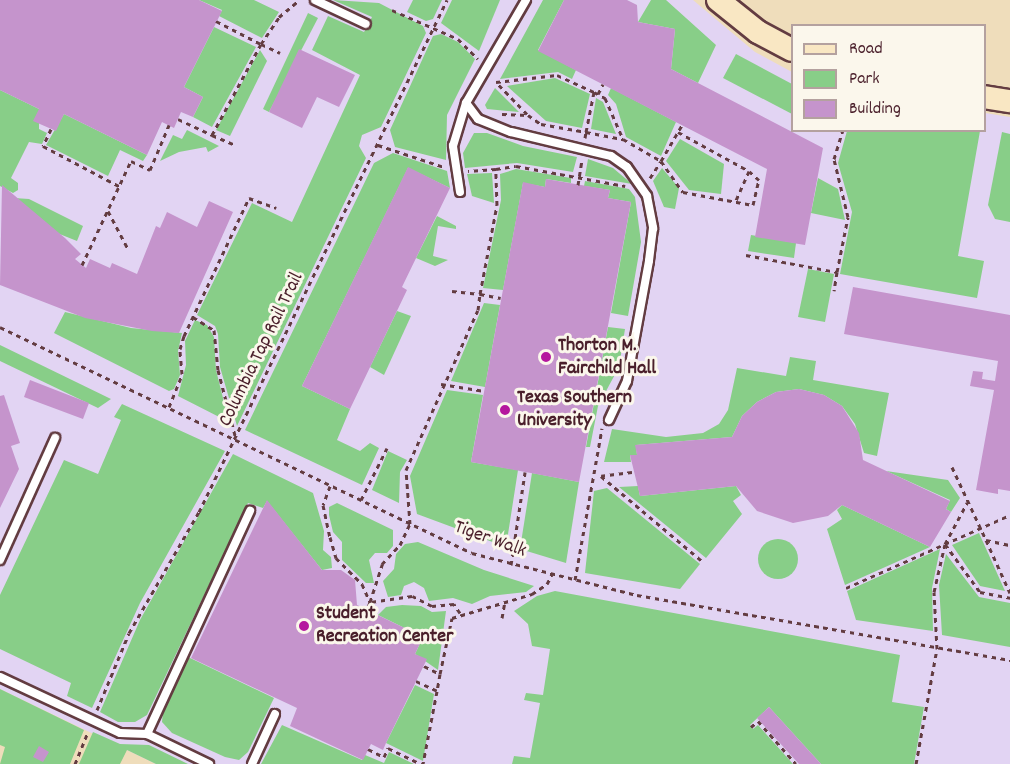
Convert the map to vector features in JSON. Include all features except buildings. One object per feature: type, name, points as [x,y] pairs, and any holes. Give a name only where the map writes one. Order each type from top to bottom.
[{"type":"main road","points":[[718,0],[758,32],[791,49]]},
{"type":"main road","points":[[986,97],[1010,101]]},
{"type":"lane","points":[[315,0],[366,24]]},
{"type":"lane","points":[[460,192],[453,146],[466,103],[526,0]]},
{"type":"lane","points":[[466,103],[477,119],[511,132],[611,156],[627,167],[647,196],[652,228],[649,261],[627,381],[609,420]]},
{"type":"lane","points":[[0,560],[55,438]]},
{"type":"lane","points":[[147,734],[250,511]]},
{"type":"lane","points":[[0,677],[120,733],[147,734],[209,764]]},
{"type":"lane","points":[[252,764],[274,714]]},
{"type":"path","points":[[212,135],[261,44],[279,17],[299,0]]},
{"type":"path","name":"Columbia Tap Rail Trail","points":[[97,710],[129,633],[200,512],[447,0]]},
{"type":"path","points":[[392,10],[464,43],[487,66]]},
{"type":"path","points":[[216,21],[280,53]]},
{"type":"path","points":[[594,92],[586,132],[541,124],[528,115],[496,82],[557,75],[594,92],[605,98],[623,139]]},
{"type":"path","points":[[598,94],[603,84]]},
{"type":"path","points":[[473,113],[528,115]]},
{"type":"path","points":[[178,119],[235,145]]},
{"type":"path","points":[[82,265],[131,161],[150,170],[169,125]]},
{"type":"path","points":[[51,129],[43,146],[119,186]]},
{"type":"path","points":[[496,169],[516,166],[630,187],[650,178],[661,161],[683,192],[753,205],[761,190],[759,180],[749,171],[678,132]]},
{"type":"path","points":[[834,291],[848,217],[834,159],[842,132]]},
{"type":"path","points":[[735,202],[749,171]]},
{"type":"path","points":[[168,407],[182,374],[180,349],[249,198],[275,210],[276,208]]},
{"type":"path","points":[[108,211],[128,249]]},
{"type":"path","points":[[746,255],[837,272]]},
{"type":"path","points":[[452,291],[501,298]]},
{"type":"path","points":[[367,609],[382,564],[400,545],[410,524],[406,470],[478,310],[480,294]]},
{"type":"path","points":[[193,317],[214,330],[218,370],[236,439]]},
{"type":"path","name":"Tiger Walk","points":[[0,327],[472,553],[637,596],[1010,660]]},
{"type":"path","points":[[443,384],[484,391]]},
{"type":"path","points":[[574,580],[602,427],[609,420]]},
{"type":"path","points":[[361,501],[387,448]]},
{"type":"path","points":[[952,467],[967,504],[1010,593]]},
{"type":"path","points":[[511,565],[525,472]]},
{"type":"path","points":[[592,476],[632,472]]},
{"type":"path","points":[[601,476],[703,562]]},
{"type":"path","points":[[330,486],[322,506],[336,558],[358,577],[370,602]]},
{"type":"path","points":[[916,764],[937,649],[934,592],[945,544],[967,504]]},
{"type":"path","points":[[846,588],[1010,515]]},
{"type":"path","points":[[986,540],[1010,546]]},
{"type":"path","points":[[945,544],[980,592],[1010,598]]},
{"type":"path","points":[[368,749],[384,757],[388,748],[422,764],[452,618],[460,613],[532,594],[547,584],[552,574]]},
{"type":"path","points":[[370,602],[412,596],[432,606],[454,604],[460,613]]},
{"type":"path","points":[[502,618],[505,601]]},
{"type":"path","points":[[424,666],[440,674]]},
{"type":"path","points":[[416,681],[436,691]]},
{"type":"path","points":[[751,727],[758,721],[796,764]]},
{"type":"path","points":[[75,764],[89,731]]},
{"type":"shaded area","name":"Texas Southern University","points":[[0,0],[693,0],[755,52],[791,71],[791,132],[986,132],[986,113],[1010,117],[1010,764],[156,764],[0,689]]},
{"type":"green space","points":[[199,0],[254,0],[279,12],[262,38],[219,16],[222,10]]},
{"type":"green space","points":[[333,0],[379,3],[423,26],[426,33],[381,127],[362,135],[359,146],[366,158],[237,426],[220,367],[218,334],[215,326],[197,315],[252,203],[292,222],[360,75],[312,50],[328,16],[364,32],[372,17]]},
{"type":"green space","points":[[413,0],[442,0],[433,19],[426,21],[407,12]]},
{"type":"green space","points":[[452,0],[500,0],[479,51],[441,23]]},
{"type":"green space","points":[[543,0],[564,0],[538,50],[576,70],[572,79],[558,72],[500,79]]},
{"type":"green space","points":[[651,0],[666,0],[716,45],[698,83],[671,69],[675,29],[638,22]]},
{"type":"green space","points":[[308,13],[318,18],[269,112],[263,109]]},
{"type":"green space","points":[[214,27],[256,47],[212,127],[193,117],[203,97],[184,87]]},
{"type":"green space","points":[[441,34],[458,42],[475,59],[447,115],[446,160],[395,147],[390,130],[433,36]]},
{"type":"green space","points":[[260,50],[267,61],[230,136],[216,130]]},
{"type":"green space","points":[[736,54],[791,83],[791,113],[723,78]]},
{"type":"green space","points":[[555,78],[590,94],[582,128],[546,121],[507,86]]},
{"type":"green space","points":[[495,88],[519,112],[487,109],[485,105]]},
{"type":"green space","points":[[611,88],[676,122],[661,156],[626,137],[616,104],[608,95]]},
{"type":"green space","points":[[0,90],[39,109],[39,129],[47,133],[42,144],[29,142],[11,178],[18,183],[18,190],[13,193],[0,186]]},
{"type":"green space","points":[[596,98],[603,102],[616,134],[591,129]]},
{"type":"green space","points":[[64,114],[147,155],[143,161],[120,150],[108,176],[46,145]]},
{"type":"green space","points":[[187,130],[219,146],[208,152],[206,147],[179,152],[160,161],[173,135],[182,139]]},
{"type":"green space","points":[[847,132],[980,132],[958,256],[984,261],[977,298],[840,274],[852,212],[838,163]]},
{"type":"green space","points":[[1002,132],[1010,134],[1010,222],[995,219],[988,205]]},
{"type":"green space","points":[[474,133],[487,133],[523,146],[577,157],[573,172],[517,163],[465,168],[463,153]]},
{"type":"green space","points":[[680,139],[724,164],[721,194],[689,190],[666,161]]},
{"type":"green space","points":[[393,153],[447,171],[450,188],[408,168],[302,386],[350,409],[337,440],[360,451],[370,443],[379,448],[362,485],[245,430],[374,163]]},
{"type":"green space","points":[[588,159],[613,168],[632,184],[585,176]]},
{"type":"green space","points":[[662,168],[679,188],[675,209],[664,207],[653,181]]},
{"type":"green space","points":[[516,169],[571,178],[571,183],[546,179],[545,187],[523,183],[503,290],[483,288],[501,200],[500,174]]},
{"type":"green space","points":[[492,173],[494,203],[472,196],[467,174]]},
{"type":"green space","points":[[818,178],[838,189],[845,220],[811,213]]},
{"type":"green space","points":[[585,181],[629,189],[635,197],[641,242],[628,316],[611,313],[631,202],[608,198],[610,190],[584,186]]},
{"type":"green space","points":[[14,198],[29,199],[83,226],[77,241],[57,233]]},
{"type":"green space","points":[[437,216],[456,226],[456,229],[438,226],[433,256],[448,260],[435,266],[416,258]]},
{"type":"green space","points":[[751,235],[796,243],[794,258],[748,251]]},
{"type":"green space","points":[[808,269],[834,274],[825,322],[798,317]]},
{"type":"green space","points":[[484,303],[500,305],[485,387],[451,381]]},
{"type":"green space","points":[[397,311],[411,316],[384,375],[370,367]]},
{"type":"green space","points":[[65,312],[131,328],[182,333],[178,351],[180,375],[174,389],[169,391],[54,333]]},
{"type":"green space","points":[[195,320],[207,325],[214,337],[216,370],[229,422],[178,396],[186,365],[185,341]]},
{"type":"green space","points":[[608,327],[625,329],[619,367],[598,406],[590,447],[586,447]]},
{"type":"green space","points":[[0,345],[111,399],[98,408],[0,361]]},
{"type":"green space","points":[[790,357],[816,361],[813,380],[889,393],[877,456],[864,453],[855,424],[842,406],[824,395],[799,389],[776,392],[757,402],[742,416],[732,437],[636,445],[637,455],[630,455],[631,462],[604,462],[612,429],[666,437],[703,433],[719,424],[728,410],[737,368],[786,376]]},
{"type":"green space","points":[[447,390],[483,395],[471,462],[518,470],[506,547],[417,514],[410,476]]},
{"type":"green space","points":[[122,404],[225,451],[140,603],[92,708],[67,696],[71,683],[0,649],[0,595],[64,460],[98,474],[121,420],[114,417]]},
{"type":"green space","points":[[388,451],[407,460],[400,472],[399,503],[372,490]]},
{"type":"green space","points":[[233,454],[313,493],[324,531],[323,550],[331,557],[332,568],[322,570],[267,501],[263,508],[248,503],[147,715],[135,722],[118,722],[100,712],[140,620]]},
{"type":"green space","points":[[886,471],[948,480],[960,498],[951,512],[946,509],[950,500]]},
{"type":"green space","points":[[532,473],[579,482],[566,563],[520,549]]},
{"type":"green space","points":[[638,486],[640,496],[736,486],[741,495],[733,501],[742,514],[706,558],[619,487]]},
{"type":"green space","points":[[607,488],[700,564],[680,589],[585,573],[594,491]]},
{"type":"green space","points":[[337,503],[393,530],[393,546],[387,553],[375,553],[369,560],[374,583],[366,583],[342,560],[342,542],[333,532],[329,515],[329,507]]},
{"type":"green space","points":[[842,505],[930,547],[845,585],[827,529],[842,519],[837,510]]},
{"type":"green space","points":[[979,533],[1005,591],[980,586],[952,545]]},
{"type":"green space","points":[[778,539],[786,540],[792,545],[797,551],[797,567],[792,573],[786,578],[778,579],[770,578],[764,573],[759,567],[758,559],[759,551],[764,545],[770,540]]},
{"type":"green space","points":[[418,542],[484,570],[534,586],[526,592],[490,596],[472,604],[453,598],[429,601],[424,588],[414,582],[404,586],[401,595],[388,597],[383,581],[394,569],[396,554],[405,544]]},
{"type":"green space","points":[[940,549],[932,588],[933,631],[856,620],[847,591]]},
{"type":"green space","points":[[946,554],[979,597],[1010,603],[1010,647],[942,635],[939,585]]},
{"type":"green space","points":[[555,591],[900,655],[892,702],[924,707],[914,764],[821,764],[769,707],[750,725],[753,729],[758,725],[793,764],[512,764],[514,756],[530,758],[540,703],[524,700],[526,693],[543,695],[550,649],[532,646],[528,624],[514,611],[537,596]]},
{"type":"green space","points":[[421,606],[432,612],[446,611],[438,670],[415,654],[423,637],[378,615],[386,607]]},
{"type":"green space","points":[[188,657],[274,698],[248,752],[239,760],[225,757],[172,733],[162,722],[163,711]]},
{"type":"green space","points":[[415,685],[434,694],[423,761],[386,743]]},
{"type":"green space","points":[[0,689],[84,730],[70,764],[0,764],[5,747],[0,745]]},
{"type":"green space","points":[[282,725],[362,760],[365,755],[384,763],[389,752],[414,764],[261,764]]},
{"type":"green space","points":[[93,732],[120,744],[149,745],[188,764],[156,764],[127,750],[120,764],[79,764]]},
{"type":"place","name":"Thorton M. Fairchild Hall","points":[[546,357]]},
{"type":"place","name":"Texas Southern University","points":[[505,410]]},
{"type":"place","name":"Student Recreation Center","points":[[304,626]]}]
